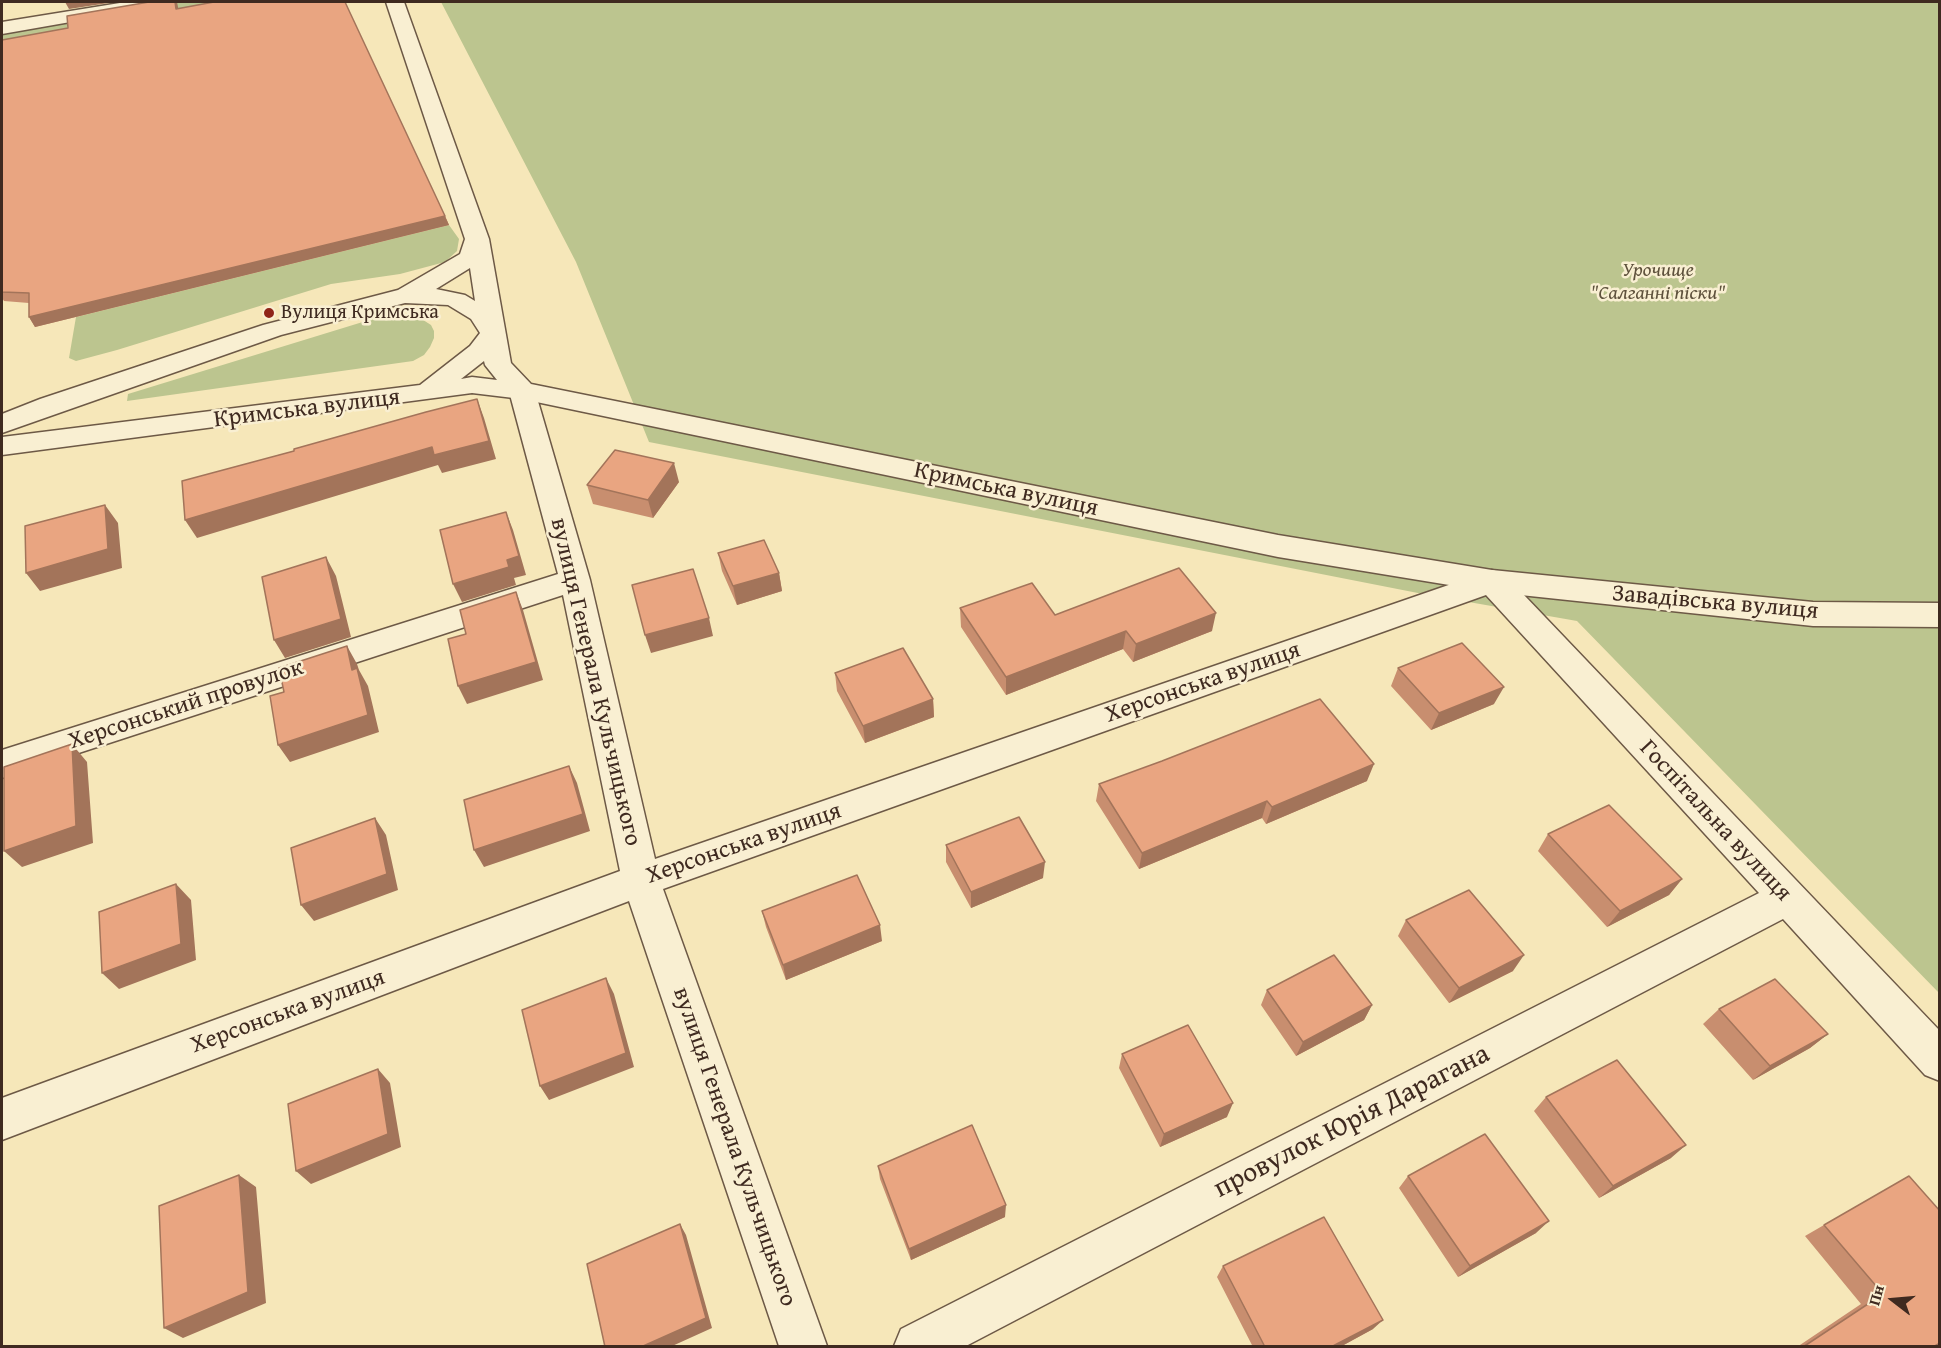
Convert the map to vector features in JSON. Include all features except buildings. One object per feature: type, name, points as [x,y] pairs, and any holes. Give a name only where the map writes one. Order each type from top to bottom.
[{"type":"street","points":[[2,28],[156,2]]},
{"type":"street","points":[[395,2],[477,239],[494,330],[498,365],[522,391]]},
{"type":"street","points":[[405,296],[470,258],[477,239]]},
{"type":"street","points":[[2,424],[50,405],[272,330],[405,296],[439,296],[456,300],[480,314],[494,330]]},
{"type":"street","points":[[424,393],[464,366],[479,352],[494,330]]},
{"type":"street","name":"Кримська вулиця","points":[[2,446],[472,385],[522,391],[1278,546],[1492,581]]},
{"type":"street","name":"вулиця Генерала Кульчицького","points":[[522,391],[575,580],[641,880],[803,1347]]},
{"type":"street","name":"Кримська вулиця","points":[[50,405],[47,424],[55,430],[92,436]]},
{"type":"street","name":"Херсонський провулок","points":[[2,764],[575,580]]},
{"type":"street","name":"Завадівська вулиця","points":[[1492,581],[1813,614],[1940,615]]},
{"type":"street","name":"Херсонська вулиця","points":[[2,1119],[641,880],[1492,581]]},
{"type":"street","name":"Госпітальна вулиця","points":[[1492,581],[1940,1061]]},
{"type":"street","name":"провулок Юрія Дарагана","points":[[918,1347],[1787,898]]},
{"type":"green space","points":[[177,2],[250,2],[2,45],[2,32]]},
{"type":"green space","name":"Урочище \"Салганні піски\"","points":[[441,2],[1939,2],[1939,993],[1577,621],[1423,594],[649,442],[576,262]]},
{"type":"green space","points":[[449,225],[459,239],[457,251],[445,262],[400,274],[331,284],[117,350],[76,361],[69,358],[76,317]]},
{"type":"green space","points":[[392,313],[420,318],[431,325],[434,338],[424,355],[413,361],[127,401],[128,394]]},
{"type":"place","name":"Вулиця Кримська","points":[[269,313]]}]
